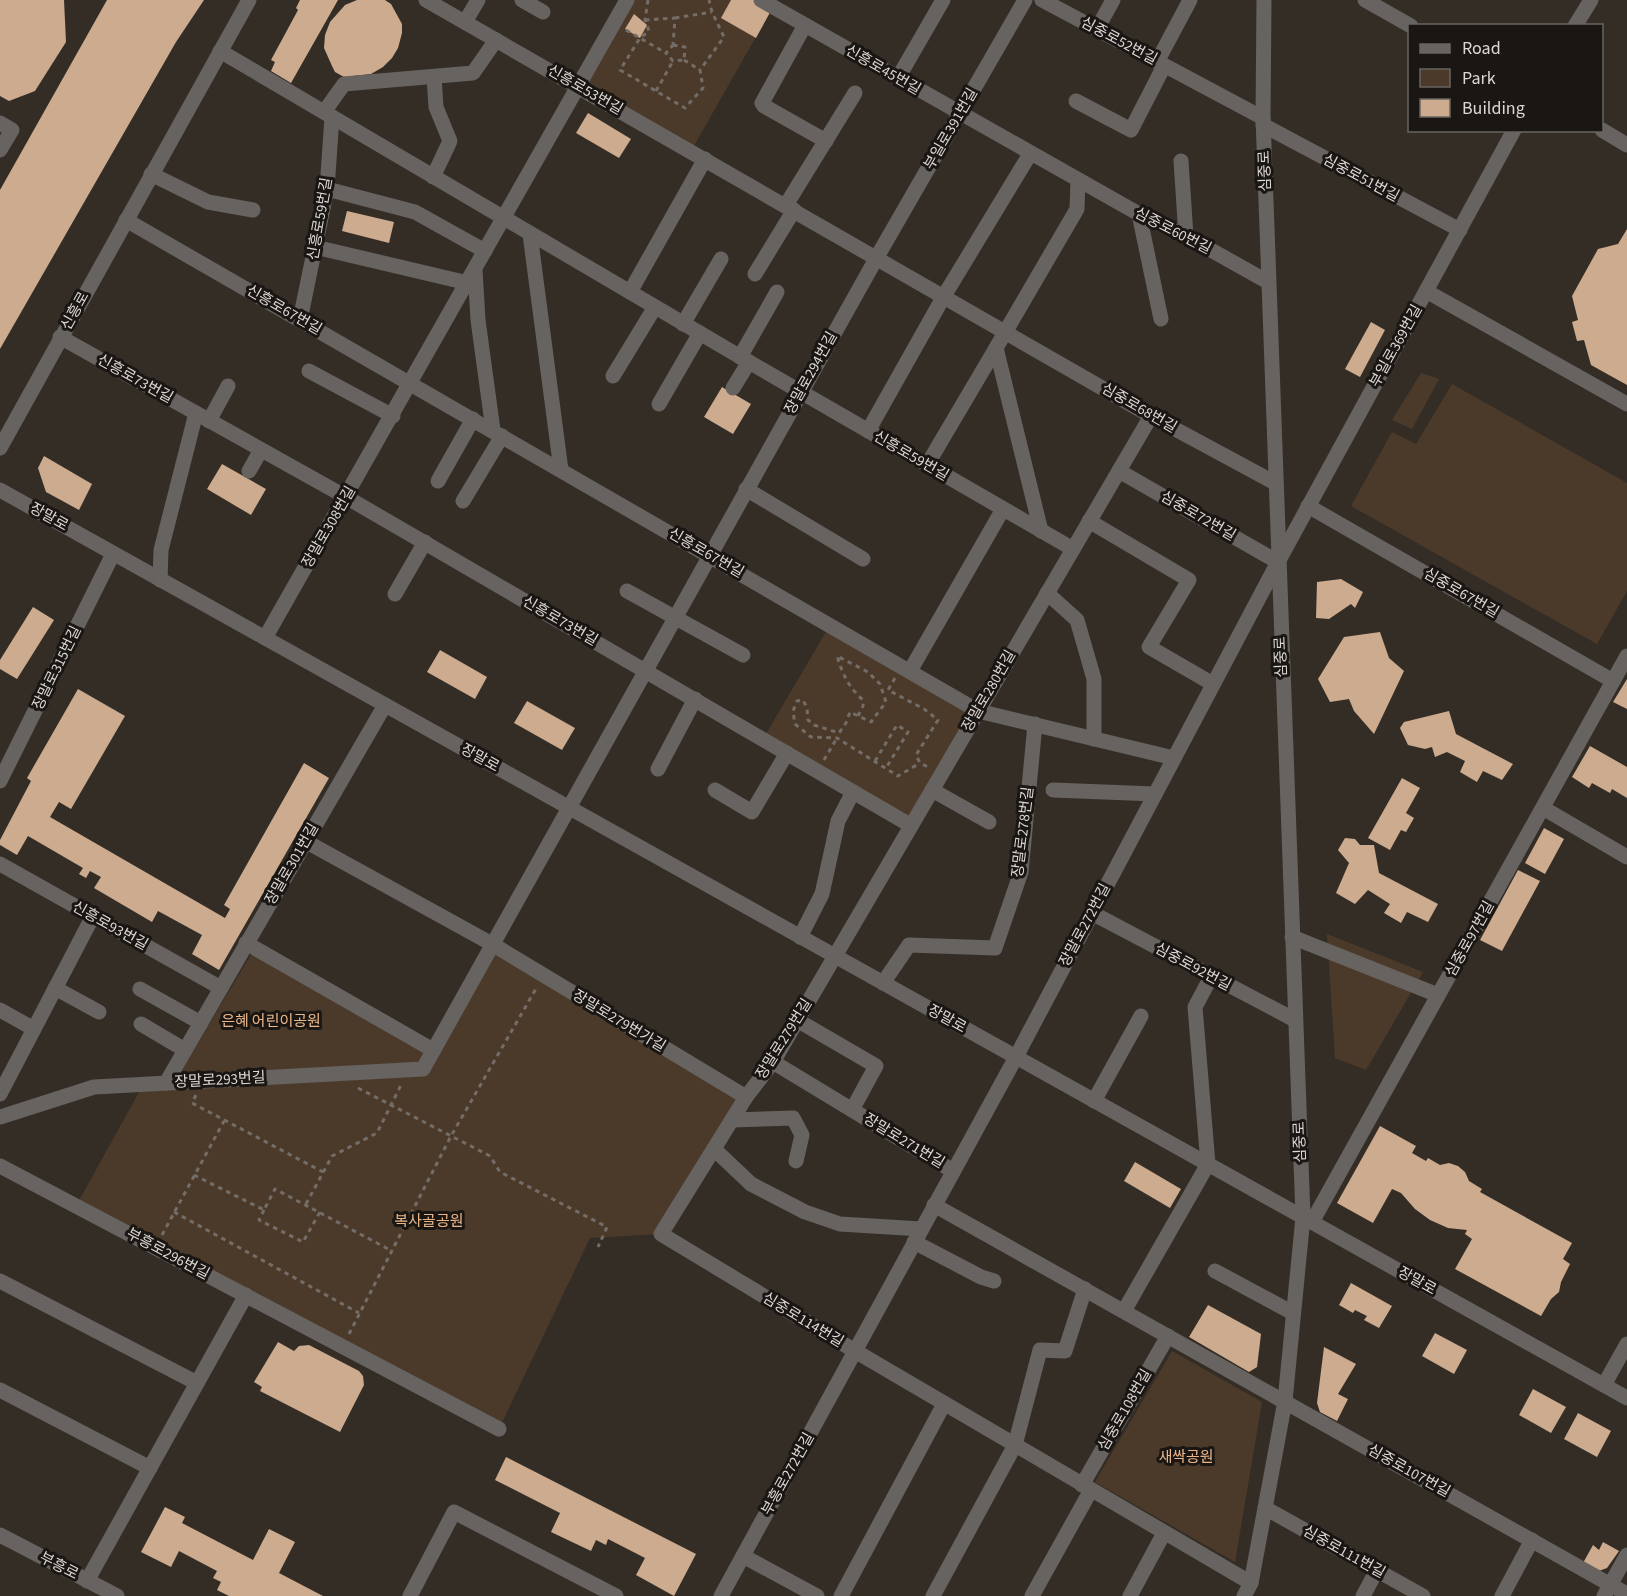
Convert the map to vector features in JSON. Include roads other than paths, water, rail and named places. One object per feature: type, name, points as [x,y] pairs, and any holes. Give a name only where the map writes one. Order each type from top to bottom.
[{"type":"street","name":"신흥로","points":[[0,448],[249,0]]},
{"type":"street","name":"신흥로53번길","points":[[426,0],[877,257]]},
{"type":"street","points":[[465,22],[478,0]]},
{"type":"street","points":[[522,0],[543,12]]},
{"type":"street","name":"장말로308번길","points":[[265,638],[627,0]]},
{"type":"street","name":"신흥로45번길","points":[[761,0],[960,114]]},
{"type":"street","points":[[898,78],[943,0]]},
{"type":"street","name":"부일로391번길","points":[[877,257],[1025,0]]},
{"type":"street","name":"심중로52번길","points":[[1042,0],[1263,122]]},
{"type":"street","points":[[1097,29],[1113,0]]},
{"type":"street","points":[[1161,64],[1190,0]]},
{"type":"street","name":"심중로","points":[[1247,1590],[1285,1401],[1293,1313],[1307,1220],[1295,1020],[1275,483],[1263,122],[1264,0]]},
{"type":"street","points":[[1365,0],[1408,24]]},
{"type":"street","points":[[1576,24],[1591,0]]},
{"type":"street","points":[[805,25],[762,103],[826,141]]},
{"type":"street","points":[[328,115],[344,84],[473,73],[496,40]]},
{"type":"street","name":"신흥로59번길","points":[[220,51],[683,324],[1073,549]]},
{"type":"street","name":"심중로52번길","points":[[1076,101],[1131,130],[1161,64]]},
{"type":"street","points":[[433,177],[450,141],[435,107],[434,77]]},
{"type":"street","points":[[755,274],[826,141],[855,93]]},
{"type":"street","name":"심중로60번길","points":[[960,114],[1139,214],[1186,236],[1268,282]]},
{"type":"street","name":"신흥로59번길","points":[[300,320],[327,189],[328,115]]},
{"type":"street","name":"심중로51번길","points":[[1263,122],[1460,230]]},
{"type":"street","points":[[0,123],[12,130],[0,150]]},
{"type":"street","points":[[1603,131],[1627,145]]},
{"type":"street","name":"부일로369번길","points":[[1278,562],[1513,132]]},
{"type":"street","points":[[868,431],[944,296],[1030,153]]},
{"type":"street","points":[[630,292],[705,159]]},
{"type":"street","points":[[1181,161],[1186,236]]},
{"type":"street","points":[[152,174],[208,202],[254,210]]},
{"type":"street","points":[[927,465],[1077,209],[1078,180]]},
{"type":"street","points":[[327,189],[415,212],[485,250]]},
{"type":"street","points":[[1139,214],[1161,319]]},
{"type":"street","name":"신흥로67번길","points":[[126,220],[978,711],[1174,758]]},
{"type":"street","points":[[530,234],[561,470]]},
{"type":"street","points":[[315,247],[471,276]]},
{"type":"street","name":"심중로68번길","points":[[877,257],[1151,416],[1275,483]]},
{"type":"street","name":"장말로294번길","points":[[568,807],[877,257]]},
{"type":"street","points":[[683,324],[721,259]]},
{"type":"street","name":"장말로308번길","points":[[471,276],[497,433]]},
{"type":"street","points":[[1426,291],[1627,404]]},
{"type":"street","points":[[733,388],[744,359],[777,292]]},
{"type":"street","points":[[613,376],[655,307]]},
{"type":"street","points":[[659,404],[700,333]]},
{"type":"street","name":"신흥로73번길","points":[[60,337],[425,542],[910,825]]},
{"type":"street","points":[[996,348],[1041,531]]},
{"type":"street","points":[[309,371],[393,416]]},
{"type":"street","points":[[160,580],[161,550],[203,417],[228,386]]},
{"type":"street","name":"장말로280번길","points":[[834,956],[1151,416]]},
{"type":"street","points":[[438,481],[473,419]]},
{"type":"street","points":[[464,501],[497,433]]},
{"type":"street","points":[[249,471],[261,450]]},
{"type":"street","name":"심중로72번길","points":[[1119,471],[1278,562]]},
{"type":"street","points":[[746,489],[863,559]]},
{"type":"street","name":"장말로","points":[[0,490],[1627,1398]]},
{"type":"street","name":"심중로67번길","points":[[1308,506],[1613,681]]},
{"type":"street","points":[[906,669],[1003,509]]},
{"type":"street","points":[[1089,521],[1189,580],[1149,647],[1213,684]]},
{"type":"street","points":[[395,594],[425,542]]},
{"type":"street","name":"장말로315번길","points":[[0,781],[113,554]]},
{"type":"street","name":"장말로272번길","points":[[1016,1057],[1278,562]]},
{"type":"street","points":[[627,591],[743,655]]},
{"type":"street","points":[[1047,593],[1077,620],[1094,679],[1094,739]]},
{"type":"street","name":"심중로97번길","points":[[1307,1220],[1438,995],[1627,656]]},
{"type":"street","points":[[658,769],[695,699]]},
{"type":"street","name":"장말로301번길","points":[[166,1083],[385,705]]},
{"type":"street","name":"장말로278번길","points":[[883,983],[909,945],[994,948],[1021,872],[1035,724]]},
{"type":"street","points":[[715,790],[752,812],[787,753]]},
{"type":"street","points":[[932,790],[989,822]]},
{"type":"street","points":[[1053,790],[1155,794]]},
{"type":"street","points":[[800,936],[822,894],[838,821],[853,792]]},
{"type":"street","name":"장말로293번길","points":[[0,1117],[94,1087],[423,1069],[568,807]]},
{"type":"street","points":[[1543,808],[1627,856]]},
{"type":"street","points":[[305,841],[492,944]]},
{"type":"street","name":"신흥로93번길","points":[[0,864],[221,988]]},
{"type":"street","name":"심중로92번길","points":[[1092,913],[1295,1020]]},
{"type":"street","points":[[0,1094],[93,916]]},
{"type":"street","points":[[1292,937],[1438,995]]},
{"type":"street","points":[[246,943],[433,1050]]},
{"type":"street","name":"장말로279번가길","points":[[492,944],[746,1097]]},
{"type":"street","name":"장말로279번길","points":[[661,1234],[746,1097],[773,1062],[834,956]]},
{"type":"street","points":[[1124,1311],[1208,1164],[1195,1007],[1211,976]]},
{"type":"street","points":[[55,988],[99,1012]]},
{"type":"street","points":[[140,990],[201,1023]]},
{"type":"street","points":[[0,1010],[34,1029]]},
{"type":"street","points":[[1094,1101],[1140,1016]]},
{"type":"street","name":"장말로271번길","points":[[797,1020],[876,1066],[852,1110],[953,1172]]},
{"type":"street","points":[[141,1024],[185,1050]]},
{"type":"street","name":"장말로271번길","points":[[855,1351],[1016,1057]]},
{"type":"street","points":[[773,1062],[852,1110]]},
{"type":"street","points":[[732,1120],[793,1118],[802,1135],[796,1161]]},
{"type":"street","points":[[714,1149],[751,1184],[805,1212],[840,1224],[918,1236],[981,1277],[994,1281]]},
{"type":"street","name":"부흥로296번길","points":[[0,1166],[499,1429]]},
{"type":"street","points":[[934,1205],[1285,1401]]},
{"type":"street","name":"심중로114번길","points":[[661,1234],[1164,1533],[1247,1590]]},
{"type":"street","points":[[1215,1271],[1293,1313]]},
{"type":"street","points":[[0,1281],[197,1383]]},
{"type":"street","points":[[933,1596],[1015,1446],[1040,1350],[1065,1351],[1085,1289]]},
{"type":"street","points":[[87,1581],[246,1295]]},
{"type":"street","name":"심중로108번길","points":[[1086,1488],[1168,1336]]},
{"type":"street","points":[[1604,1385],[1627,1344]]},
{"type":"street","name":"부흥로272번길","points":[[721,1596],[855,1351]]},
{"type":"street","points":[[0,1390],[150,1467]]},
{"type":"street","name":"심중로107번길","points":[[1285,1401],[1532,1540],[1607,1590],[1627,1594]]},
{"type":"street","points":[[841,1596],[944,1404]]},
{"type":"street","points":[[1032,1596],[1086,1488]]},
{"type":"street","name":"심중로111번길","points":[[1265,1508],[1423,1596]]},
{"type":"street","points":[[410,1596],[454,1512],[616,1596]]},
{"type":"street","points":[[1130,1596],[1164,1533]]},
{"type":"street","name":"부흥로","points":[[0,1535],[117,1596]]},
{"type":"street","points":[[1502,1596],[1532,1540]]},
{"type":"street","points":[[1607,1590],[1627,1555]]},
{"type":"street","points":[[743,1556],[817,1596]]},
{"type":"street","points":[[1363,1596],[1377,1570]]},
{"type":"park label","name":"은혜 어린이공원","points":[[271,1021]]},
{"type":"park label","name":"복사골공원","points":[[429,1221]]},
{"type":"park label","name":"새싹공원","points":[[1186,1457]]}]
